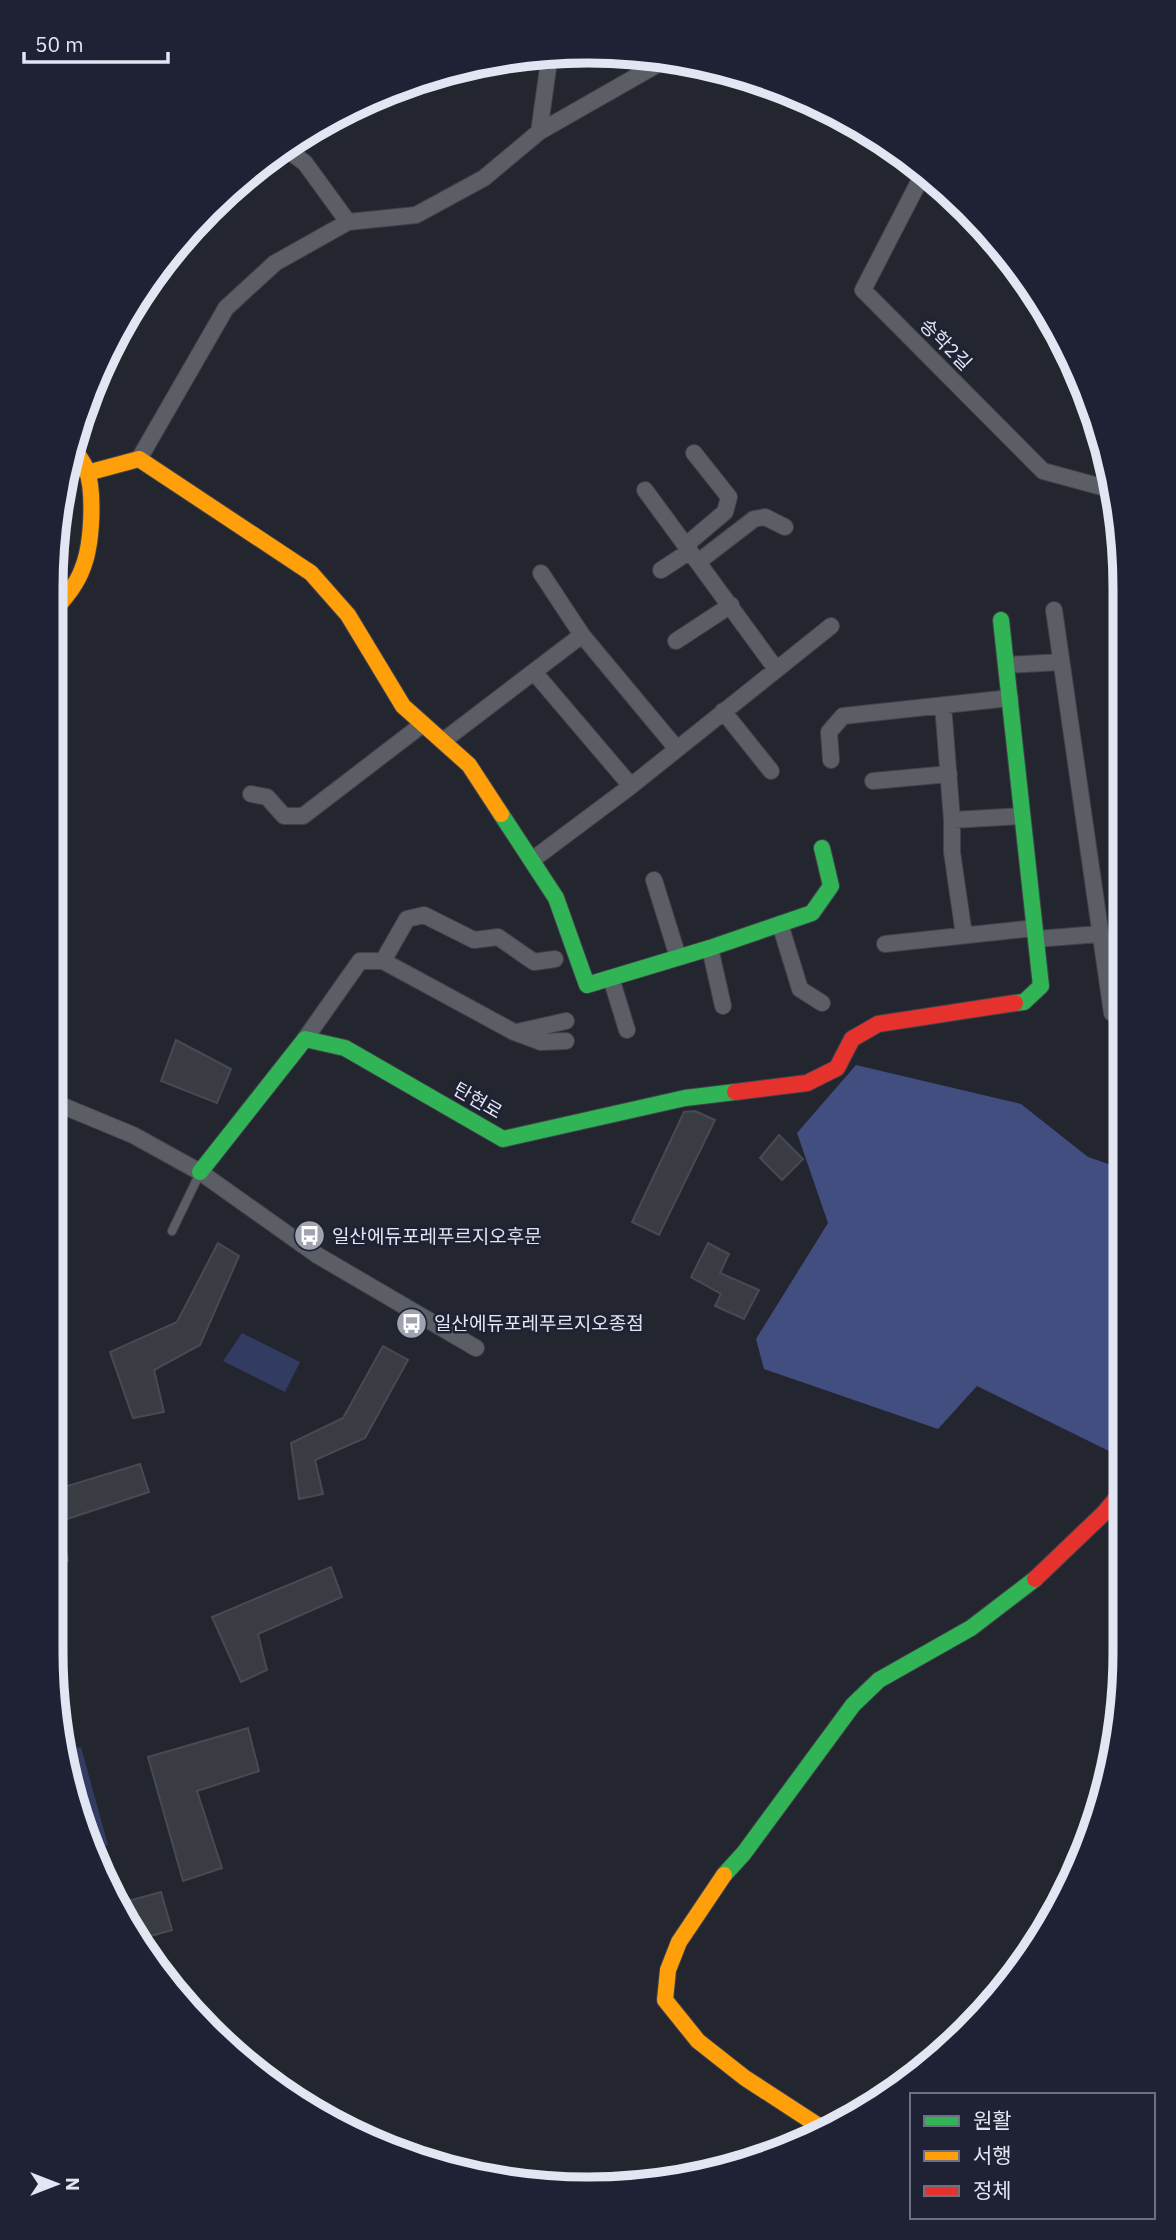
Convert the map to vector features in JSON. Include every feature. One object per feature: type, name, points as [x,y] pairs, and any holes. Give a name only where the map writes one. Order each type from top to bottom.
[{"type":"street","points":[[539,132],[549,64]]},
{"type":"street","points":[[87,473],[139,458],[226,308],[275,262],[348,222],[416,215],[484,178],[539,132],[653,67]]},
{"type":"street","points":[[292,154],[305,163],[348,222]]},
{"type":"street","name":"송학2길","points":[[919,181],[863,290],[1043,471],[1103,487]]},
{"type":"street","points":[[691,553],[725,512],[729,497],[694,453]]},
{"type":"street","points":[[63,600],[74,586],[86,559],[90,496],[87,473],[80,456]]},
{"type":"street","points":[[139,458],[311,573],[348,615],[403,706],[469,765],[532,860],[556,898],[587,985],[710,948],[812,913],[831,886],[822,848]]},
{"type":"street","points":[[645,490],[776,669]]},
{"type":"street","points":[[661,570],[754,519],[765,517],[785,527]]},
{"type":"street","points":[[541,573],[582,635],[677,749]]},
{"type":"street","points":[[676,641],[731,606]]},
{"type":"street","points":[[1054,610],[1099,934],[1113,1014]]},
{"type":"street","points":[[1001,620],[1035,933]]},
{"type":"street","points":[[532,860],[631,786],[831,626]]},
{"type":"street","points":[[443,741],[582,635]]},
{"type":"street","points":[[1006,665],[1061,662]]},
{"type":"street","points":[[534,672],[631,786]]},
{"type":"street","points":[[831,760],[829,732],[843,716],[1010,698]]},
{"type":"street","points":[[943,705],[952,815],[952,852],[964,935]]},
{"type":"street","points":[[723,711],[771,771]]},
{"type":"street","points":[[251,794],[267,797],[284,816],[303,816],[423,724]]},
{"type":"street","points":[[873,781],[949,774]]},
{"type":"street","points":[[952,815],[952,820],[1023,816]]},
{"type":"street","points":[[654,880],[678,957]]},
{"type":"street","points":[[383,961],[407,919],[424,915],[474,940],[498,937],[534,962],[555,959]]},
{"type":"street","points":[[780,924],[800,989],[822,1003]]},
{"type":"street","name":"탄현로","points":[[305,1039],[345,1048],[503,1139],[685,1098],[807,1083],[837,1068],[852,1039],[878,1024],[1024,1002],[1041,986],[1035,933]]},
{"type":"street","points":[[885,944],[964,935],[1099,934]]},
{"type":"street","points":[[710,948],[723,1006]]},
{"type":"street","points":[[200,1172],[305,1039],[360,961],[383,961],[514,1032],[541,1042],[566,1041]]},
{"type":"street","points":[[611,978],[627,1030]]},
{"type":"street","points":[[514,1032],[566,1021]]},
{"type":"street","points":[[63,1106],[133,1135],[200,1172],[317,1255],[476,1348]]},
{"type":"street","points":[[817,2124],[745,2077],[698,2041],[665,2000],[668,1970],[679,1942],[719,1881],[744,1853],[853,1704],[878,1680],[971,1628],[1042,1573],[1113,1502]]},
{"type":"lane","points":[[172,1231],[200,1172]]},
{"type":"shaded area","points":[[856,1065],[1021,1104],[1088,1157],[1113,1166],[1113,1453],[977,1386],[938,1429],[764,1369],[756,1339],[828,1223],[797,1133]]},
{"type":"shaded area","points":[[242,1333],[300,1362],[285,1392],[223,1361]]},
{"type":"shaded area","points":[[81,1747],[108,1845],[101,1848],[81,1788],[72,1749]]},
{"type":"building","points":[[176,1040],[231,1069],[217,1103],[161,1081]]},
{"type":"building","points":[[695,1111],[715,1120],[659,1235],[632,1222],[684,1112]]},
{"type":"building","points":[[779,1135],[803,1159],[782,1180],[760,1158]]},
{"type":"building","points":[[218,1243],[239,1256],[200,1345],[154,1370],[164,1412],[133,1418],[110,1352],[177,1322]]},
{"type":"building","points":[[708,1243],[729,1254],[720,1273],[759,1290],[744,1319],[715,1306],[721,1294],[691,1277]]},
{"type":"building","points":[[383,1346],[408,1360],[365,1438],[315,1460],[323,1494],[299,1499],[291,1443],[343,1418]]},
{"type":"building","points":[[140,1464],[149,1492],[63,1520],[63,1487]]},
{"type":"building","points":[[63,1532],[68,1561],[63,1562]]},
{"type":"building","points":[[331,1567],[342,1597],[258,1634],[267,1670],[241,1682],[212,1617]]},
{"type":"building","points":[[248,1728],[259,1771],[197,1791],[222,1868],[183,1881],[148,1757]]},
{"type":"building","points":[[161,1892],[172,1930],[147,1937],[126,1902]]},
{"type":"traffic: fast","points":[[1001,620],[1041,986],[1024,1002],[1015,1003]]},
{"type":"traffic: fast","points":[[501,814],[556,898],[587,985],[710,948],[812,913],[831,886],[822,848]]},
{"type":"traffic: fast","points":[[200,1172],[305,1039],[345,1048],[503,1139],[685,1098],[735,1092]]},
{"type":"traffic: fast","points":[[724,1875],[744,1853],[853,1705],[879,1680],[971,1628],[1035,1579]]},
{"type":"traffic: slow","points":[[63,600],[80,574],[90,532],[91,490],[86,468],[80,458]]},
{"type":"traffic: slow","points":[[87,473],[139,459],[311,573],[348,615],[403,706],[469,765],[501,814]]},
{"type":"traffic: slow","points":[[724,1875],[679,1942],[668,1970],[665,2000],[698,2041],[745,2078],[817,2125]]},
{"type":"traffic: jam","points":[[735,1092],[807,1083],[837,1068],[852,1039],[878,1024],[1015,1003]]},
{"type":"traffic: jam","points":[[1035,1579],[1113,1502]]},
{"type":"place","name":"일산에듀포레푸르지오후문","points":[[309,1236]]},
{"type":"place","name":"일산에듀포레푸르지오종점","points":[[411,1323]]}]
